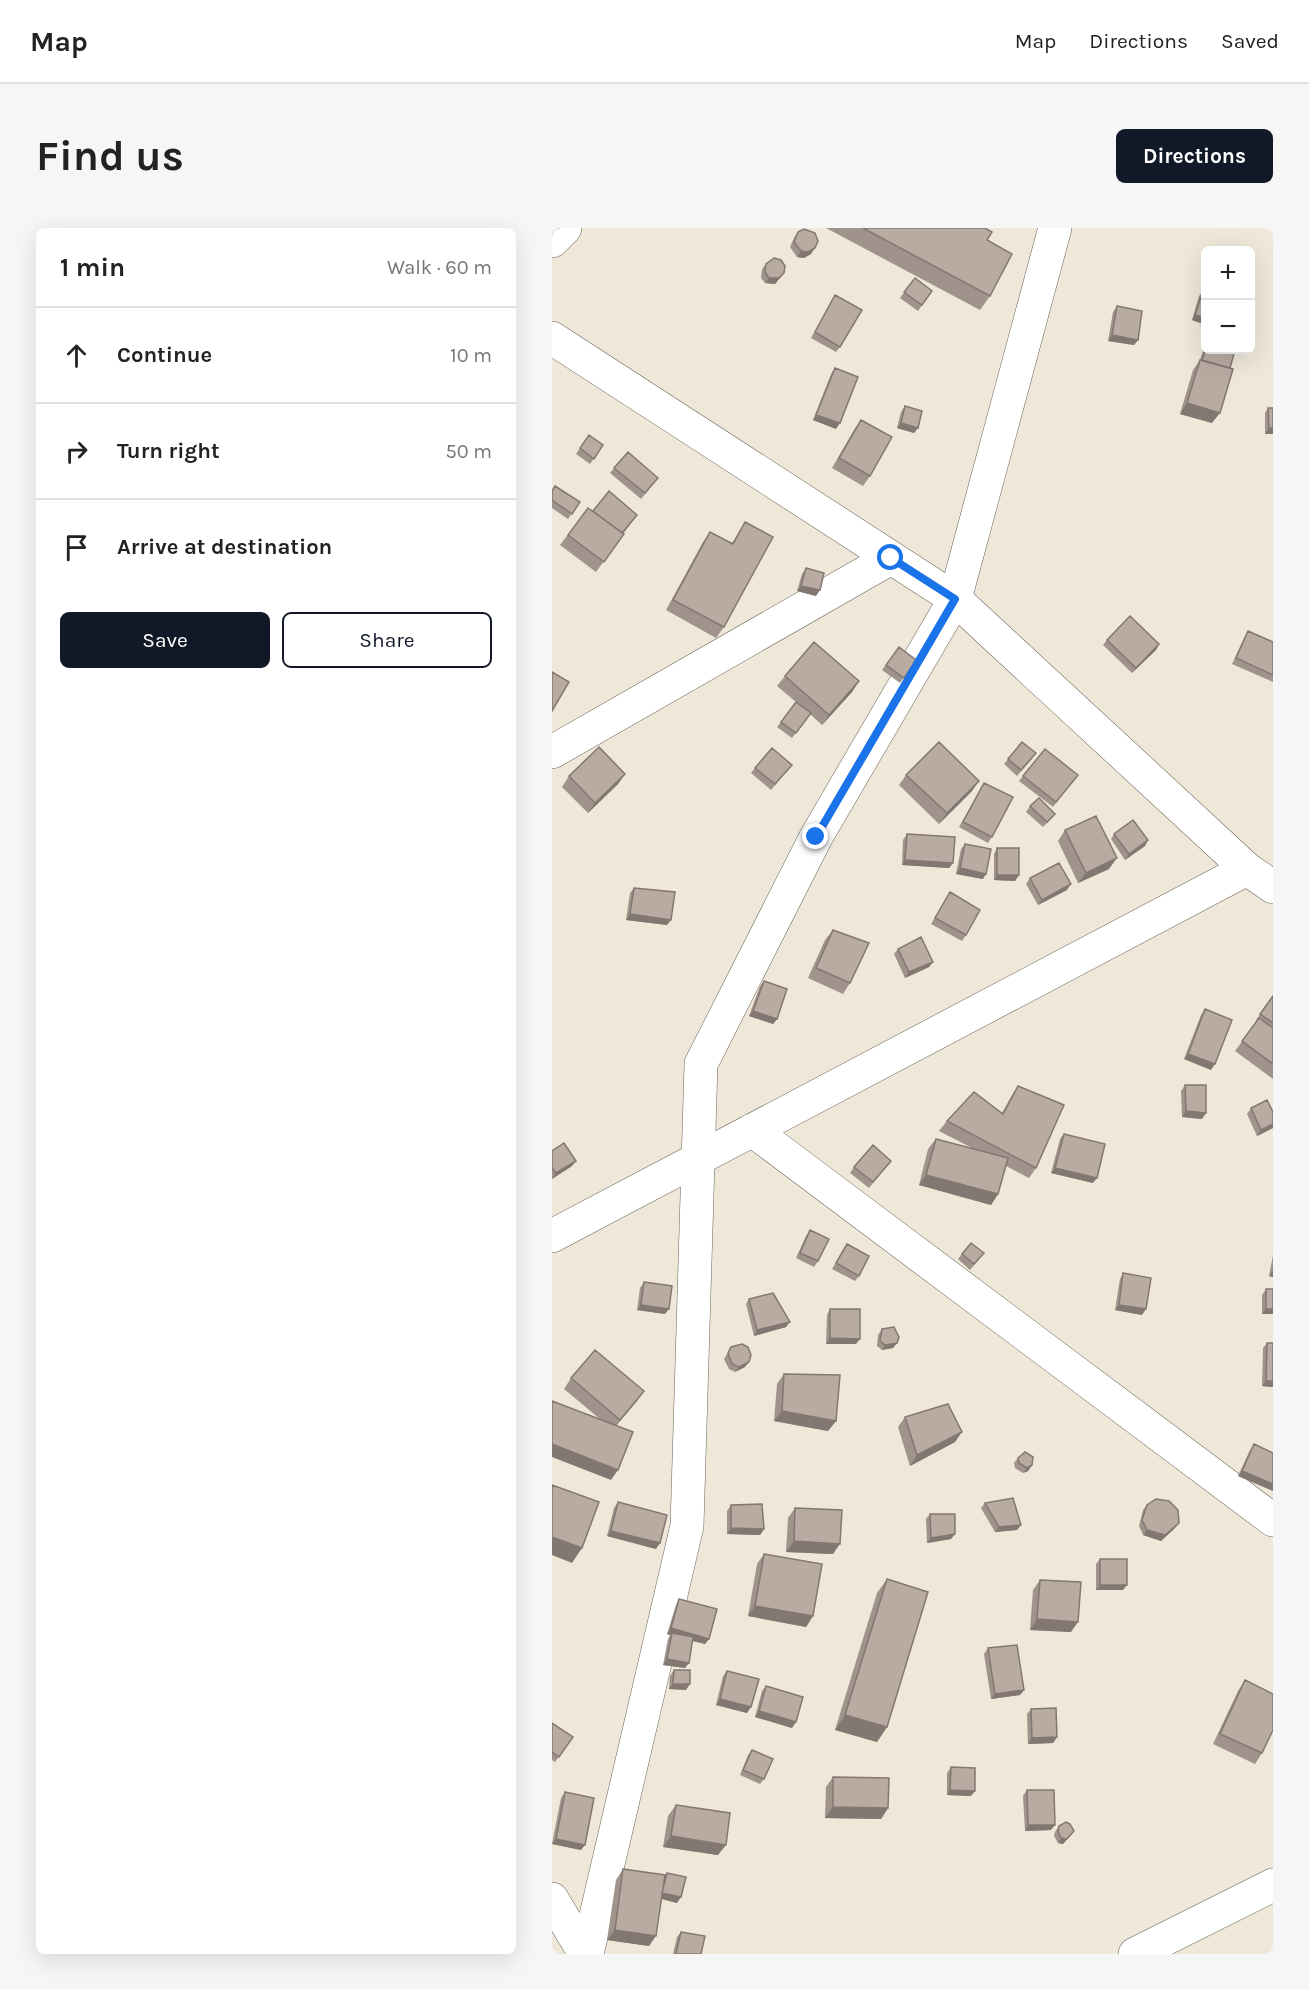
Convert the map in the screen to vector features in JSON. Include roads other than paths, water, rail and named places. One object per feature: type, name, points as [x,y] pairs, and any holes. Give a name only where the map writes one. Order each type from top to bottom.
[{"type":"street","points":[[552,241],[565,228]]},
{"type":"street","points":[[586,1954],[687,1526],[701,1064],[816,837],[955,599],[1055,228]]},
{"type":"street","points":[[552,338],[955,599],[1260,878],[752,1130],[552,1236]]},
{"type":"street","points":[[552,753],[891,558]]},
{"type":"street","points":[[752,1130],[1273,1520]]},
{"type":"street","points":[[1135,1954],[1273,1885]]},
{"type":"street","points":[[552,1899],[586,1954]]}]
